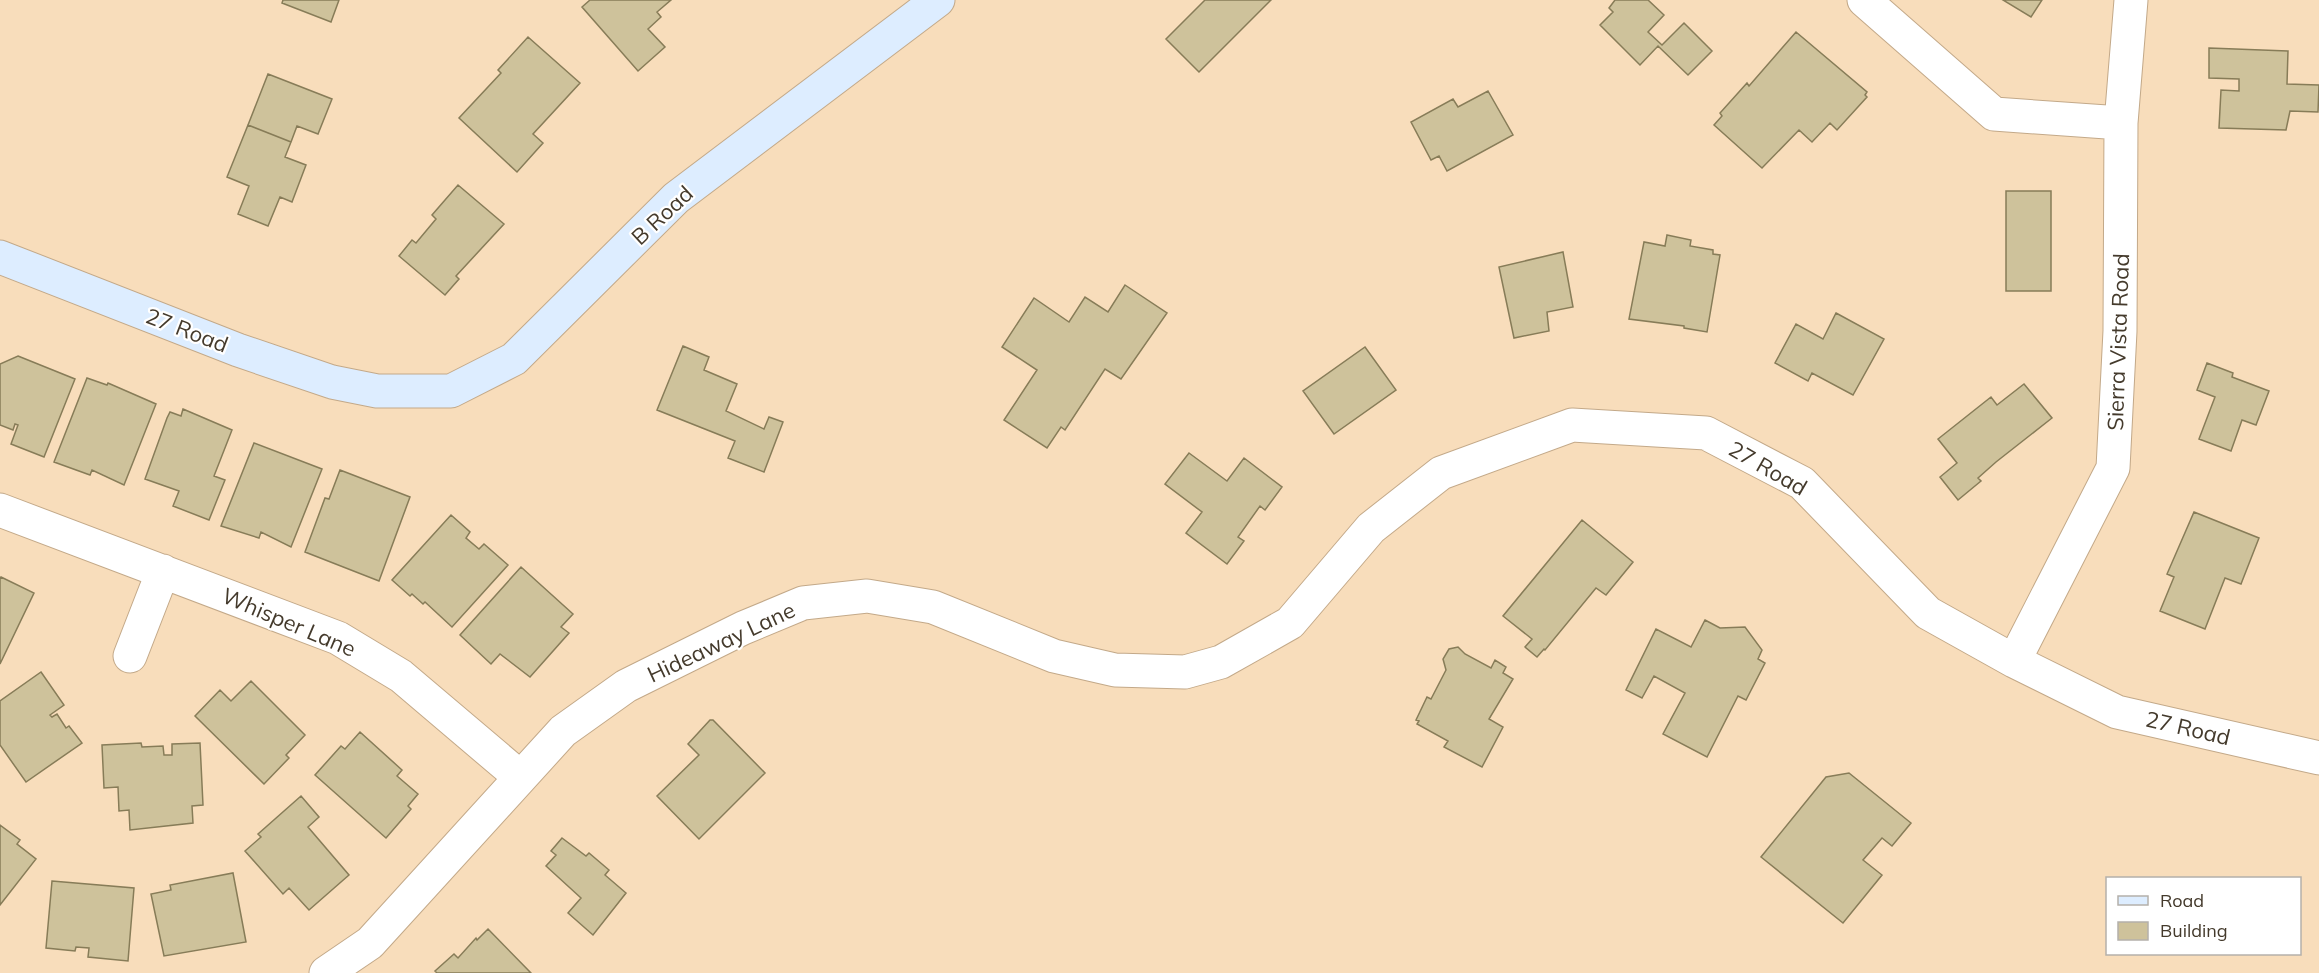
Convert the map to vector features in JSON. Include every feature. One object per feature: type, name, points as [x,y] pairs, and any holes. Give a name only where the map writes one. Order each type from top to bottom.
[{"type":"street","name":"B Road","points":[[377,392],[451,391],[514,359],[676,198],[938,0]]},
{"type":"street","points":[[1864,0],[1994,114],[2121,123]]},
{"type":"street","name":"Sierra Vista Road","points":[[2014,661],[2113,468],[2120,331],[2121,123],[2131,0]]},
{"type":"street","name":"27 Road","points":[[0,256],[238,350],[332,382],[377,392]]},
{"type":"street","name":"27 Road","points":[[1221,662],[1290,623],[1371,528],[1441,473],[1572,425],[1706,434],[1802,483],[1928,613],[2014,661],[2117,712],[2319,758]]},
{"type":"street","name":"Whisper Lane","points":[[0,510],[338,638],[400,676],[520,777]]},
{"type":"street","points":[[130,656],[163,572]]},
{"type":"street","name":"Hideaway Lane","points":[[326,973],[370,943],[562,731],[626,686],[743,628],[803,603],[867,596],[933,607],[1054,656],[1115,670],[1185,672],[1221,662]]},
{"type":"building","points":[[283,0],[339,0],[331,22],[282,3]]},
{"type":"building","points":[[590,0],[671,0],[657,12],[661,17],[648,29],[665,47],[638,71],[582,7]]},
{"type":"building","points":[[1205,0],[1271,0],[1199,72],[1166,39]]},
{"type":"building","points":[[1615,0],[1648,0],[1664,15],[1648,32],[1662,45],[1684,23],[1712,51],[1688,75],[1658,46],[1640,65],[1600,25],[1613,12],[1609,8]]},
{"type":"building","points":[[2003,0],[2042,0],[2031,17]]},
{"type":"building","points":[[1796,32],[1867,92],[1865,95],[1867,97],[1837,130],[1830,123],[1812,142],[1799,130],[1762,168],[1714,125],[1722,116],[1720,113],[1747,83],[1749,86]]},
{"type":"building","points":[[528,37],[580,83],[533,134],[543,143],[517,172],[459,118],[501,73],[498,70]]},
{"type":"building","points":[[2209,48],[2288,51],[2287,84],[2319,85],[2318,112],[2290,111],[2286,130],[2219,128],[2221,90],[2239,91],[2239,79],[2209,78]]},
{"type":"building","points":[[268,74],[332,99],[318,134],[297,126],[291,142],[248,125]]},
{"type":"building","points":[[1488,91],[1513,135],[1447,171],[1439,156],[1431,160],[1411,122],[1453,99],[1458,107]]},
{"type":"building","points":[[248,125],[291,142],[285,157],[306,165],[292,202],[280,197],[268,226],[238,214],[249,186],[227,177]]},
{"type":"building","points":[[458,185],[504,224],[456,276],[459,279],[445,295],[399,256],[412,240],[416,243],[436,219],[432,215]]},
{"type":"building","points":[[2006,191],[2051,191],[2051,291],[2006,291]]},
{"type":"building","points":[[1667,235],[1691,240],[1690,246],[1713,250],[1713,254],[1720,255],[1707,332],[1684,328],[1684,326],[1629,319],[1644,242],[1665,246]]},
{"type":"building","points":[[1563,252],[1573,307],[1547,312],[1549,331],[1514,338],[1499,267]]},
{"type":"building","points":[[1125,285],[1167,313],[1121,379],[1105,369],[1065,430],[1061,427],[1047,448],[1004,420],[1037,370],[1002,347],[1034,298],[1069,322],[1085,297],[1108,312]]},
{"type":"building","points":[[1836,313],[1884,339],[1853,395],[1812,373],[1808,381],[1775,363],[1796,324],[1823,339]]},
{"type":"building","points":[[683,346],[709,357],[704,370],[737,384],[726,411],[764,429],[769,417],[783,422],[764,472],[728,458],[735,441],[657,410]]},
{"type":"building","points":[[1365,347],[1396,390],[1334,434],[1303,391]]},
{"type":"building","points":[[18,356],[75,379],[44,457],[11,444],[18,425],[15,424],[13,430],[0,425],[0,364]]},
{"type":"building","points":[[2207,363],[2233,373],[2232,377],[2269,391],[2256,425],[2242,420],[2231,451],[2199,439],[2215,397],[2197,390]]},
{"type":"building","points":[[87,378],[107,385],[108,383],[156,404],[124,485],[92,470],[90,475],[54,462]]},
{"type":"building","points":[[2024,384],[2052,418],[1996,462],[1978,478],[1981,481],[1958,500],[1940,477],[1957,463],[1938,439],[1991,397],[1997,405]]},
{"type":"building","points":[[183,409],[232,430],[214,476],[225,480],[209,520],[173,506],[179,491],[145,479],[170,412],[181,416]]},
{"type":"building","points":[[254,443],[322,469],[291,547],[261,532],[259,538],[221,526]]},
{"type":"building","points":[[1189,453],[1227,481],[1244,458],[1282,487],[1265,510],[1260,506],[1238,537],[1244,541],[1227,564],[1186,533],[1202,512],[1165,484]]},
{"type":"building","points":[[340,470],[410,497],[379,581],[305,552],[325,498],[329,499]]},
{"type":"building","points":[[2194,512],[2259,538],[2241,584],[2225,578],[2205,629],[2160,611],[2174,577],[2167,574]]},
{"type":"building","points":[[451,515],[470,532],[466,538],[479,549],[484,544],[508,565],[452,627],[425,602],[423,604],[412,594],[410,596],[392,580]]},
{"type":"building","points":[[1582,520],[1633,562],[1606,595],[1596,588],[1537,657],[1525,647],[1532,639],[1503,616]]},
{"type":"building","points":[[521,567],[573,614],[561,627],[569,633],[530,677],[500,654],[491,664],[460,635]]},
{"type":"building","points":[[1,577],[34,593],[0,664],[0,579]]},
{"type":"building","points":[[1705,620],[1720,628],[1745,627],[1762,650],[1758,659],[1765,663],[1746,700],[1738,696],[1707,757],[1663,734],[1685,693],[1654,676],[1642,698],[1626,690],[1656,629],[1691,647]]},
{"type":"building","points":[[1458,647],[1465,654],[1491,668],[1495,660],[1506,667],[1503,673],[1513,679],[1489,719],[1503,727],[1482,767],[1444,747],[1448,741],[1417,724],[1419,721],[1416,720],[1427,697],[1431,699],[1446,670],[1443,659],[1449,649]]},
{"type":"building","points":[[41,672],[64,705],[50,715],[52,717],[57,714],[66,728],[69,726],[82,743],[26,782],[0,745],[0,701]]},
{"type":"building","points":[[251,681],[305,735],[286,755],[289,758],[264,784],[195,716],[220,690],[231,701]]},
{"type":"building","points":[[710,720],[713,720],[765,773],[699,839],[657,796],[699,755],[688,744]]},
{"type":"building","points":[[360,732],[402,770],[397,776],[418,794],[408,806],[411,809],[386,838],[315,775],[341,746],[345,749]]},
{"type":"building","points":[[141,743],[142,747],[163,746],[164,755],[172,755],[172,744],[200,743],[203,805],[192,806],[193,823],[130,830],[129,810],[119,811],[118,787],[104,788],[102,745]]},
{"type":"building","points":[[1849,773],[1911,823],[1892,846],[1882,838],[1863,860],[1882,875],[1843,923],[1761,857],[1826,777]]},
{"type":"building","points":[[301,796],[319,817],[308,827],[349,875],[309,910],[289,888],[283,894],[245,851],[261,837],[258,834]]},
{"type":"building","points":[[0,825],[20,840],[17,844],[36,859],[0,905]]},
{"type":"building","points":[[562,838],[586,856],[589,853],[609,870],[605,875],[626,893],[593,935],[568,913],[581,898],[546,866],[556,855],[551,851]]},
{"type":"building","points":[[233,873],[246,942],[164,956],[151,894],[171,890],[170,885]]},
{"type":"building","points":[[52,881],[134,888],[128,961],[88,957],[89,948],[76,947],[75,951],[46,948]]},
{"type":"building","points":[[488,929],[531,973],[437,973],[435,971],[454,954],[458,958],[476,938],[477,940]]}]
